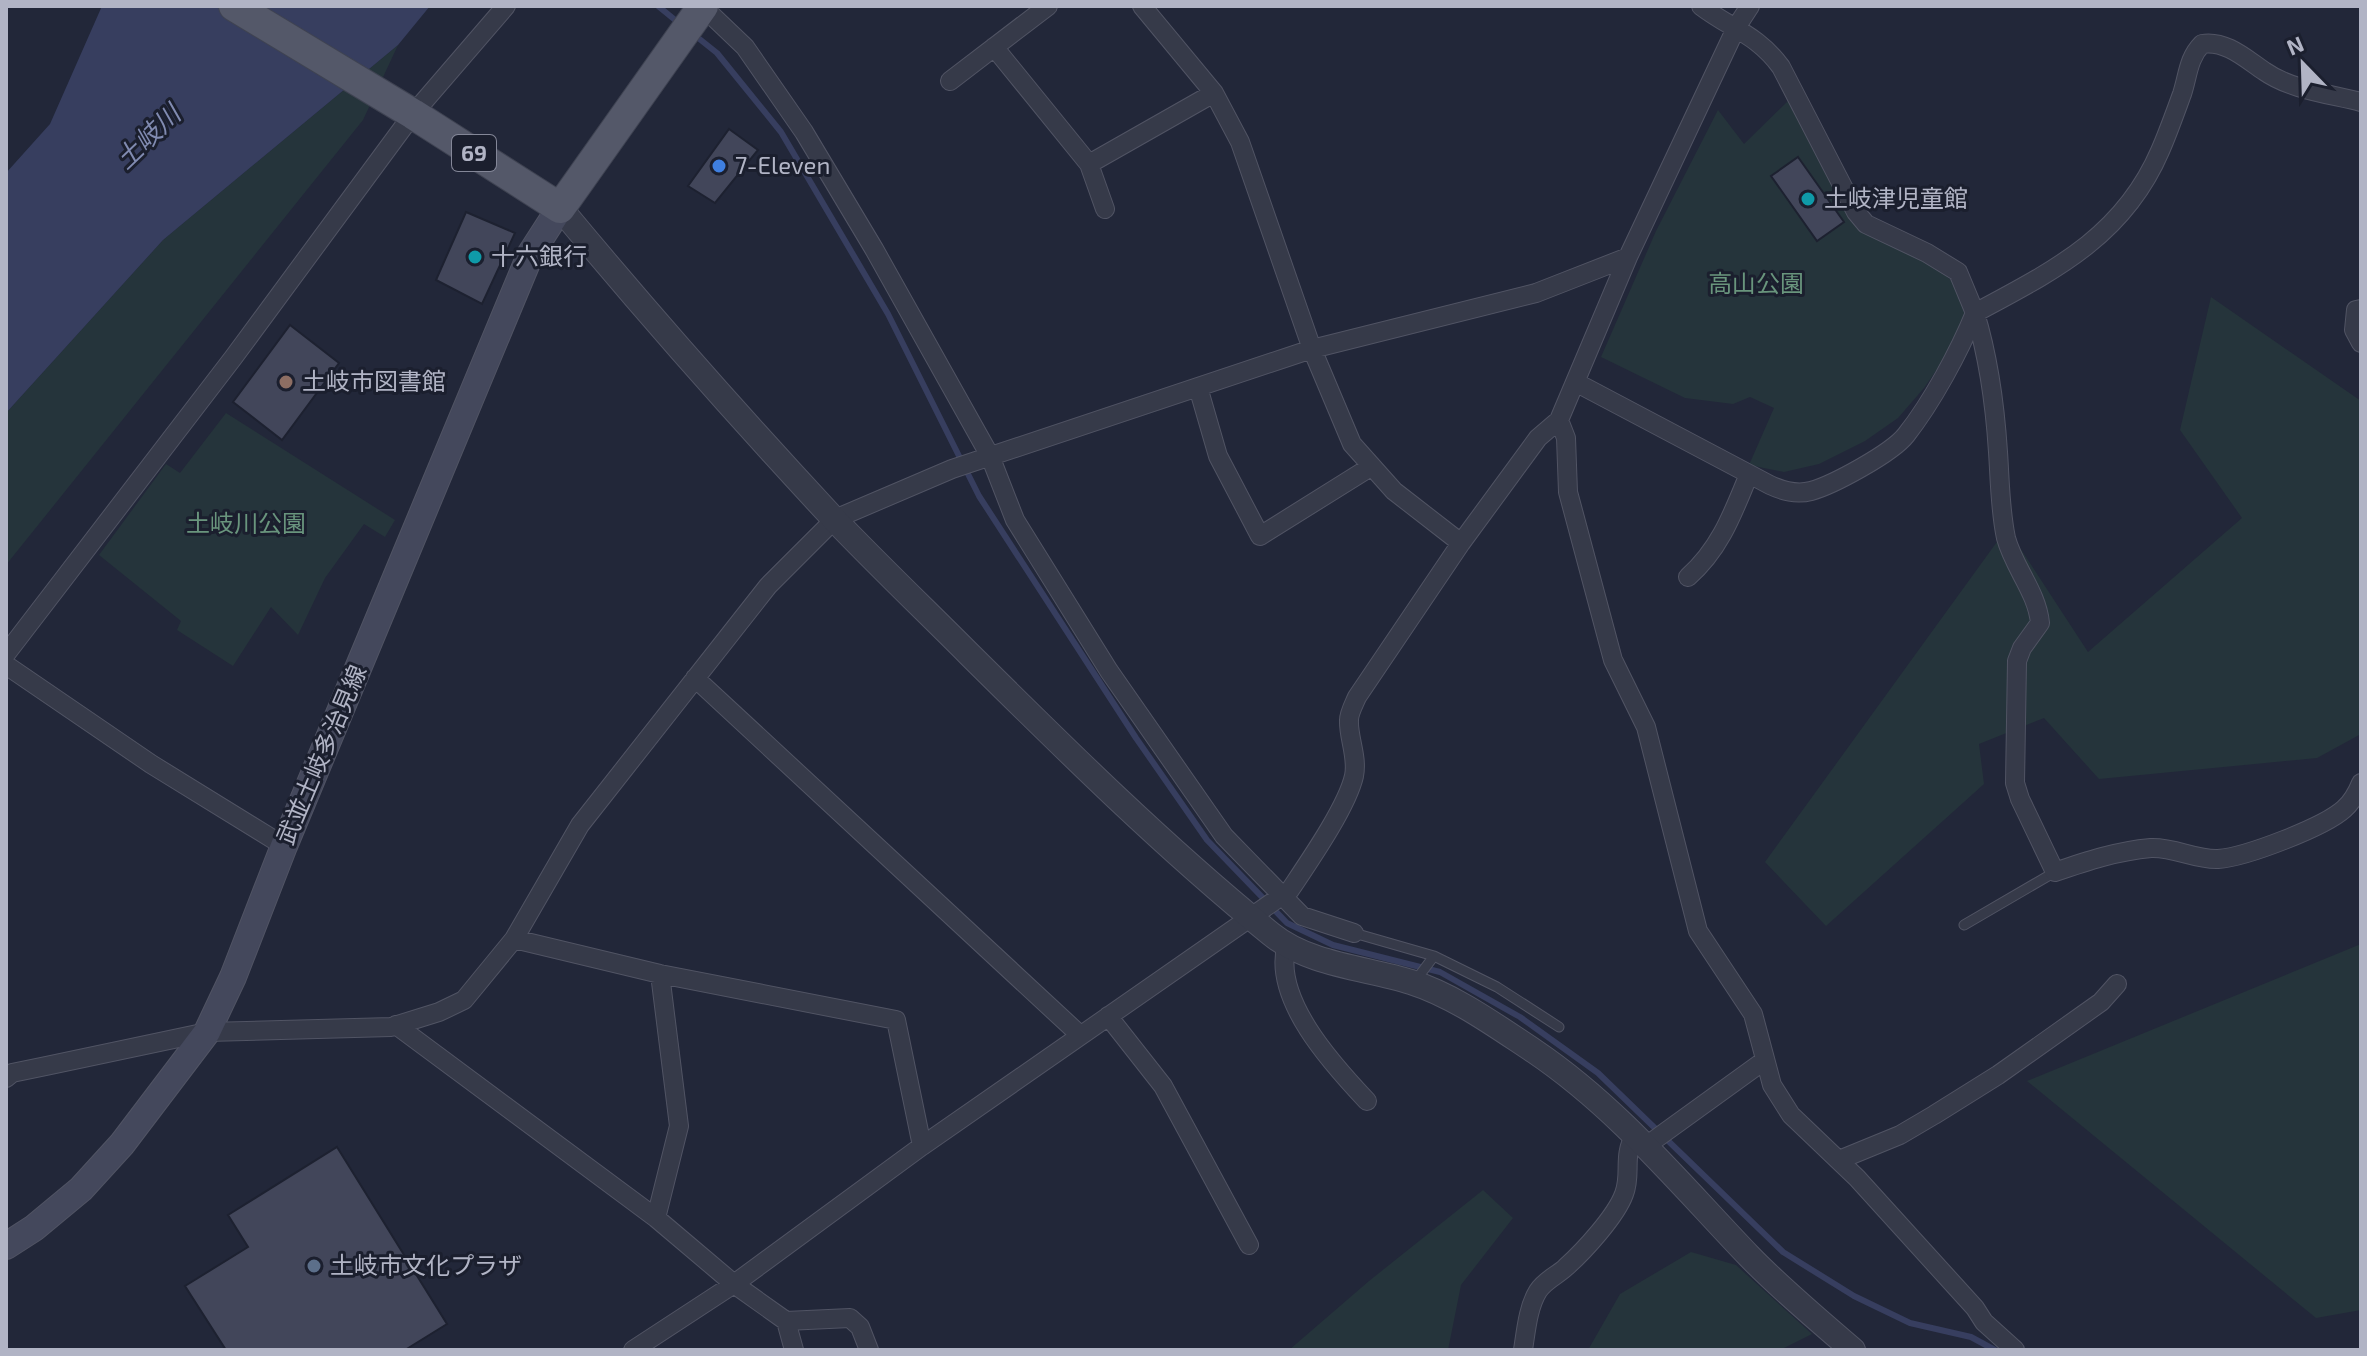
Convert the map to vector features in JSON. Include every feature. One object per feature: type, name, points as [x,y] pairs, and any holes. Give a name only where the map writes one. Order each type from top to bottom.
[{"type":"main road","name":"69","points":[[234,6],[413,114],[560,208]]},
{"type":"main road","points":[[560,208],[700,9]]},
{"type":"main road","name":"武並土岐多治見線","points":[[6,1246],[34,1228],[81,1189],[122,1144],[207,1032],[233,977],[284,846],[531,253],[560,208]]},
{"type":"street","points":[[6,654],[233,358],[413,114],[506,6]]},
{"type":"street","points":[[950,81],[1048,6]]},
{"type":"street","points":[[1142,6],[1214,93],[1240,142],[1312,349],[1352,444],[1394,491],[1461,543]]},
{"type":"street","points":[[1701,6],[1722,22],[1737,26],[1770,52],[1781,67],[1856,212],[1866,224],[1927,253],[1958,272],[1975,313],[1986,349],[1994,403],[1999,489],[2007,539],[2039,608],[2040,623],[2022,648],[2017,661],[2015,783],[2029,821],[2055,872],[2110,854],[2143,849],[2157,848],[2218,859],[2236,855],[2301,833],[2333,817],[2346,807],[2361,783]]},
{"type":"street","points":[[633,1350],[734,1284],[922,1146],[1290,890],[1344,801],[1354,776],[1354,744],[1349,720],[1357,697],[1461,543],[1538,438],[1559,420],[1628,257],[1737,26],[1750,6]]},
{"type":"street","points":[[700,9],[745,47],[804,132],[874,249],[1015,520],[1109,671],[1269,905],[1276,938],[1313,955],[1414,983],[1442,995],[1485,1019],[1565,1072],[1645,1141],[1753,1260],[1853,1350]]},
{"type":"street","points":[[1577,383],[1786,492],[1810,491],[1833,482],[1894,447],[1906,436],[1959,351],[1975,313],[2054,269],[2097,240],[2129,206],[2159,154],[2182,92],[2188,66],[2202,44],[2221,45],[2268,74],[2307,89],[2361,102]]},
{"type":"street","points":[[994,47],[1089,164],[1105,209]]},
{"type":"street","points":[[1089,164],[1214,93]]},
{"type":"street","points":[[560,208],[621,282],[835,519],[1106,791],[1269,905],[1354,933]]},
{"type":"street","points":[[6,1078],[12,1073],[207,1032],[396,1025],[439,1012],[464,1000],[514,939],[580,825],[768,586],[835,519],[952,469],[1312,349],[1536,293],[1628,257]]},
{"type":"street","points":[[2361,309],[2356,310],[2354,330],[2361,343]]},
{"type":"street","points":[[1198,387],[1218,456],[1260,536],[1372,466]]},
{"type":"street","points":[[1559,420],[1566,438],[1568,492],[1613,660],[1646,727],[1698,931],[1753,1014],[1772,1085],[1791,1115],[1839,1160],[1975,1308],[1984,1322],[2015,1350]]},
{"type":"street","points":[[1688,577],[1703,564],[1722,538],[1749,474]]},
{"type":"street","points":[[6,665],[151,764],[284,846]]},
{"type":"street","points":[[695,678],[1080,1035]]},
{"type":"street","points":[[514,939],[660,974],[896,1020],[922,1146]]},
{"type":"street","points":[[1287,944],[1283,955],[1294,1002],[1315,1040],[1367,1101]]},
{"type":"street","points":[[656,1218],[679,1126],[660,974]]},
{"type":"street","points":[[1839,1160],[1900,1135],[1960,1099],[2101,1002],[2117,984]]},
{"type":"street","points":[[1108,1016],[1163,1086],[1249,1245]]},
{"type":"street","points":[[396,1025],[656,1218],[734,1284],[786,1321],[850,1318],[860,1327],[869,1350]]},
{"type":"street","points":[[1523,1350],[1536,1294],[1569,1265],[1625,1193],[1628,1145],[1673,1128],[1765,1060]]},
{"type":"street","points":[[786,1321],[794,1350]]},
{"type":"lane","points":[[1964,925],[2055,872]]},
{"type":"lane","points":[[1354,933],[1434,956],[1497,987],[1559,1027]]},
{"type":"lane","points":[[1414,983],[1434,956]]},
{"type":"green space","points":[[398,45],[363,120],[6,565],[6,413],[163,240]]},
{"type":"green space","name":"高山公園","points":[[1788,101],[1841,204],[1859,230],[1930,262],[1968,299],[1963,332],[1924,388],[1898,418],[1865,441],[1819,464],[1784,472],[1749,465],[1774,408],[1750,397],[1733,404],[1685,398],[1601,357],[1656,231],[1718,110],[1744,144]]},
{"type":"green space","points":[[2211,297],[2361,401],[2361,734],[2317,758],[2099,779],[2044,718],[1979,744],[1984,784],[1826,926],[1765,862],[2007,528],[2088,652],[2242,518],[2180,430]]},
{"type":"green space","name":"土岐川公園","points":[[226,413],[395,520],[385,537],[364,524],[325,578],[298,635],[271,607],[233,666],[177,630],[181,621],[99,555],[166,464],[180,473]]},
{"type":"green space","points":[[2361,944],[2361,1310],[2316,1318],[2027,1081]]},
{"type":"green space","points":[[1483,1190],[1513,1218],[1461,1285],[1448,1350],[1289,1350],[1369,1281]]},
{"type":"green space","points":[[1691,1252],[1736,1265],[1812,1334],[1780,1350],[1588,1350],[1620,1294]]},
{"type":"water","name":"土岐川","points":[[102,6],[430,6],[398,45],[163,240],[6,413],[6,173],[50,124]]},
{"type":"building","points":[[729,129],[758,150],[715,203],[688,186]]},
{"type":"building","name":"土岐津児童館","points":[[1798,157],[1844,222],[1817,241],[1771,176]]},
{"type":"building","name":"十六銀行","points":[[466,212],[515,233],[482,304],[436,280]]},
{"type":"building","name":"土岐市図書館","points":[[290,325],[339,363],[282,440],[233,402]]},
{"type":"building","name":"土岐市文化プラザ","points":[[337,1147],[447,1324],[405,1350],[226,1350],[185,1286],[248,1247],[228,1215]]},
{"type":"waterway","points":[[658,6],[680,24]]},
{"type":"waterway","points":[[692,33],[717,53],[781,132],[888,314],[979,496],[1136,738],[1207,840],[1287,923],[1333,945],[1440,972],[1520,1017],[1598,1073],[1783,1252],[1854,1296],[1910,1323],[1971,1337],[1995,1350]]},
{"type":"place","name":"7-Eleven","points":[[719,166]]},
{"type":"place","name":"土岐津児童館","points":[[1808,199]]},
{"type":"place","name":"十六銀行","points":[[475,257]]},
{"type":"place","name":"土岐市図書館","points":[[286,382]]},
{"type":"place","name":"土岐市文化プラザ","points":[[314,1266]]}]
